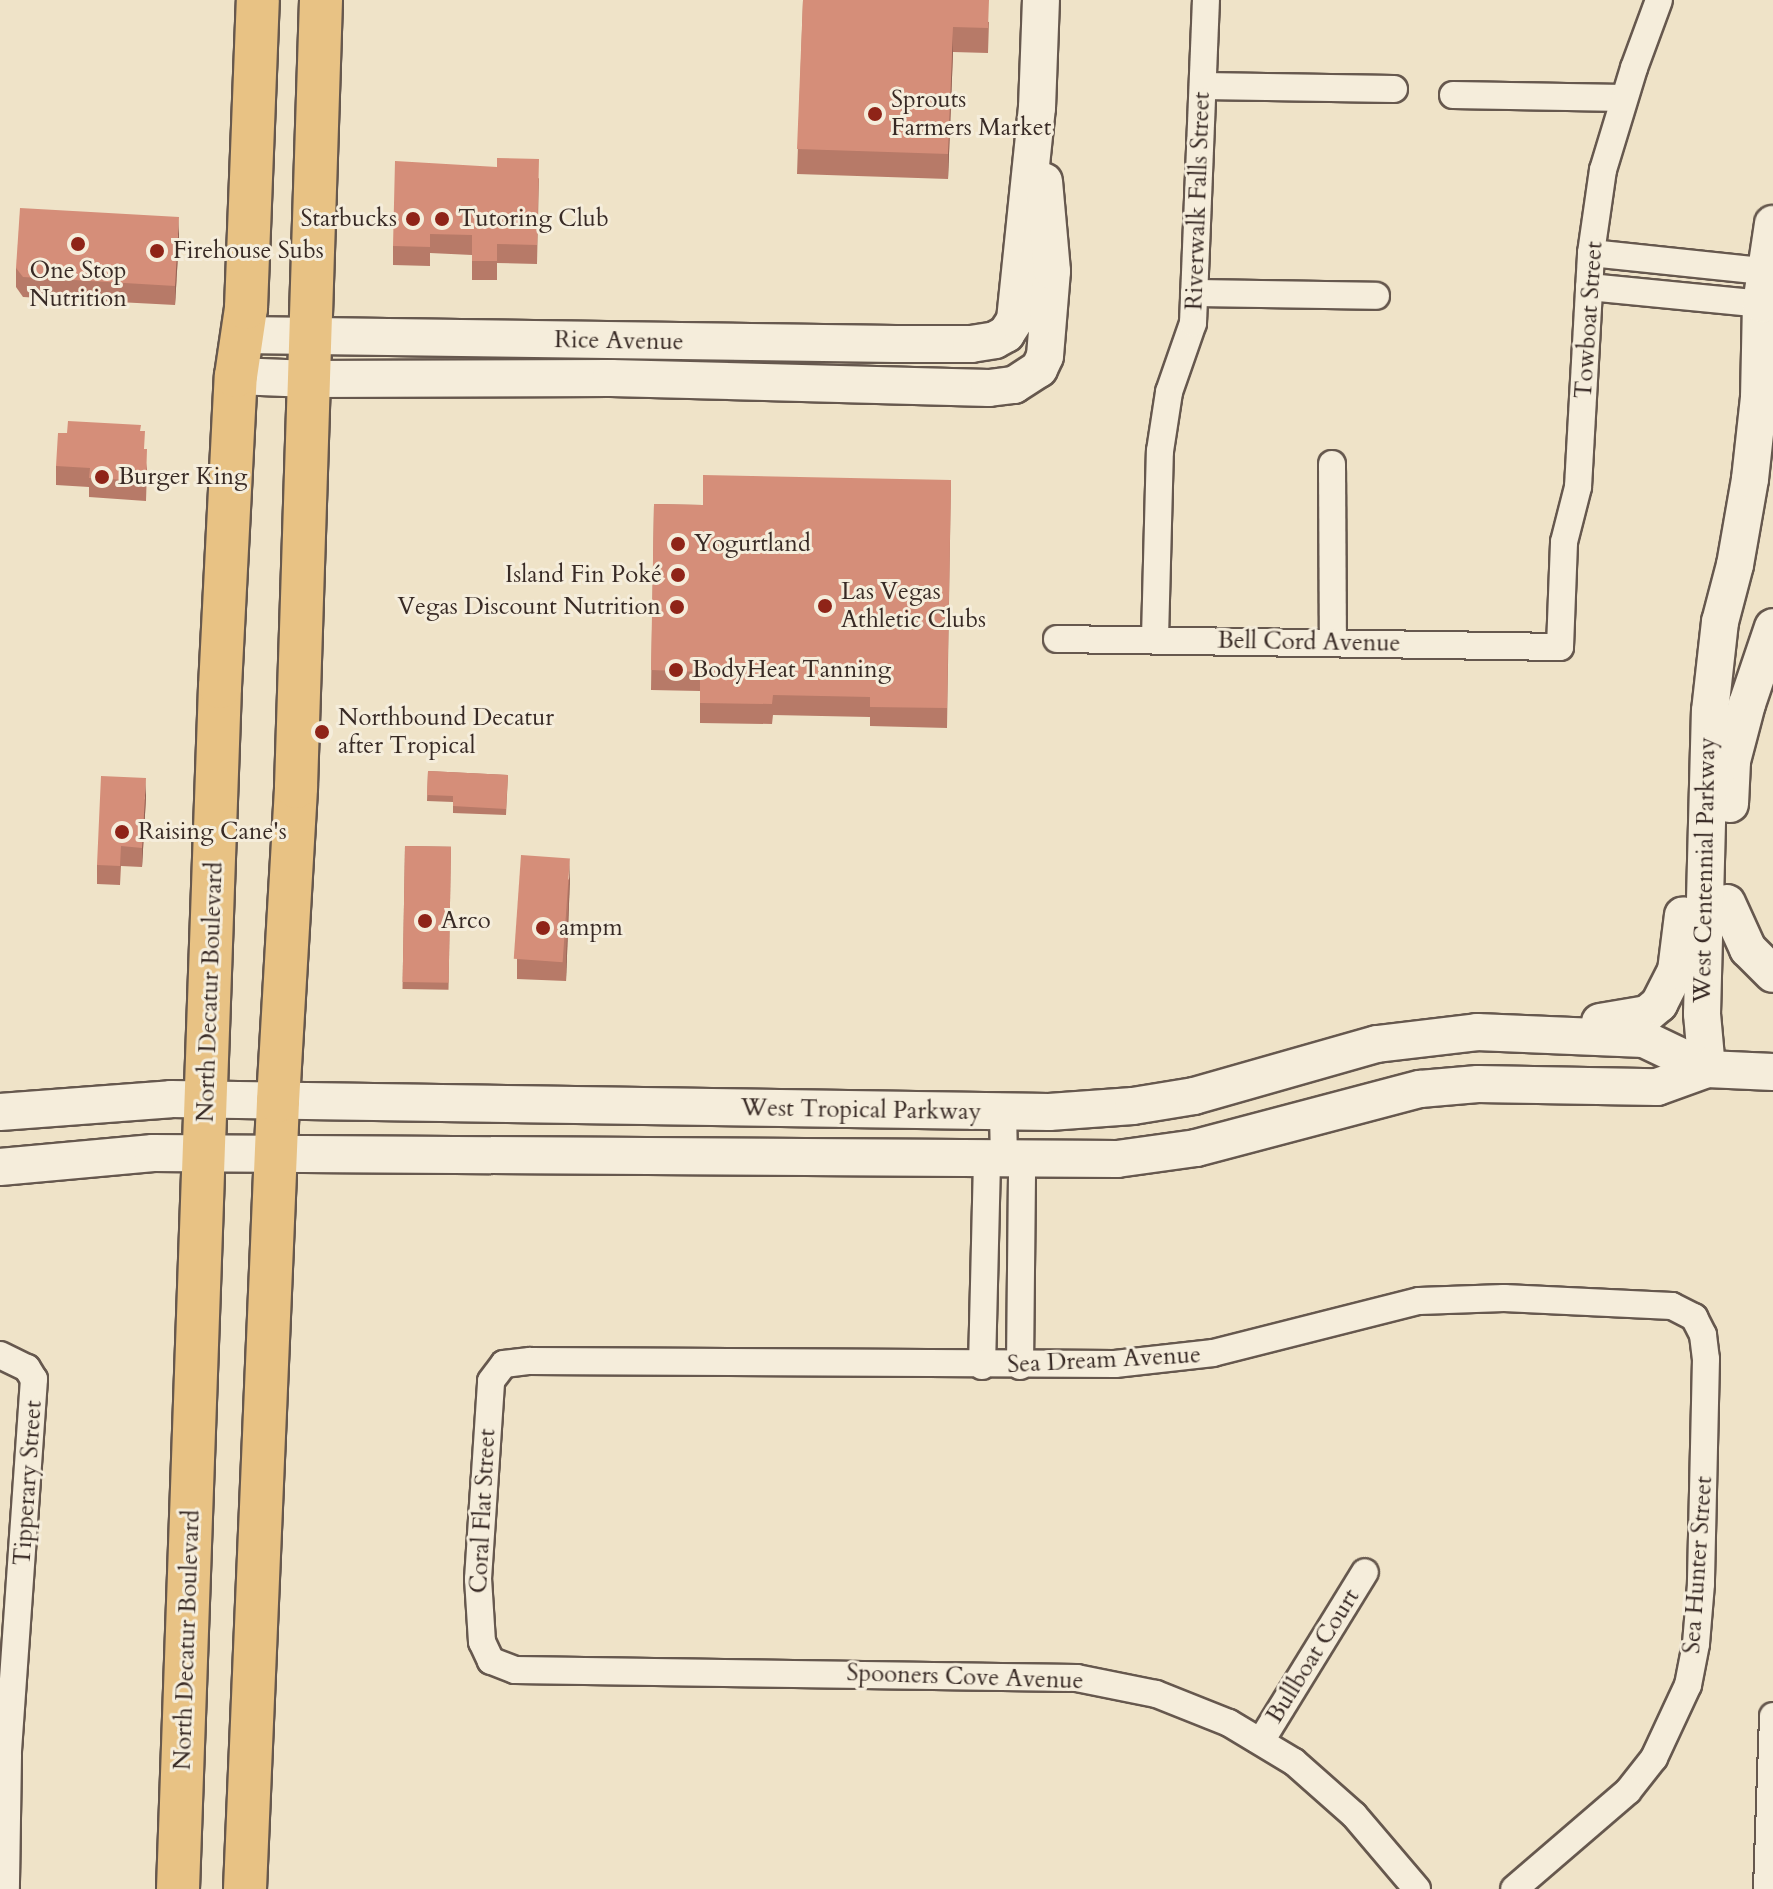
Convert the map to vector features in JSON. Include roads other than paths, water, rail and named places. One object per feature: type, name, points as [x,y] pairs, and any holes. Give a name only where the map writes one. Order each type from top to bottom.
[{"type":"main road","name":"North Decatur Boulevard","points":[[178,1889],[220,687],[236,376],[242,335],[258,0]]},
{"type":"main road","points":[[245,1889],[278,1101],[296,787],[321,0]]},
{"type":"main road","points":[[1037,108],[1041,0]]},
{"type":"main road","name":"Rice Avenue","points":[[242,335],[801,343],[971,344],[995,340],[1006,334],[1015,320],[1037,108]]},
{"type":"main road","name":"Rice Avenue","points":[[236,376],[310,379],[611,378],[989,388],[1026,380],[1039,369],[1045,356],[1052,271],[1037,108]]},
{"type":"main road","name":"West Centennial Parkway","points":[[1707,1069],[1702,1014],[1710,711],[1720,622],[1735,565],[1750,479],[1773,224]]},
{"type":"main road","points":[[611,378],[612,340]]},
{"type":"main road","points":[[801,343],[980,375],[987,380],[989,388]]},
{"type":"main road","points":[[1477,1032],[1629,1019],[1647,1014],[1666,994],[1676,971],[1681,944],[1695,699],[1720,622]]},
{"type":"main road","name":"West Centennial Parkway","points":[[1707,1069],[1723,1034],[1732,761],[1773,627]]},
{"type":"main road","points":[[1727,903],[1748,949],[1773,974]]},
{"type":"main road","name":"West Tropical Parkway","points":[[0,1112],[108,1102],[206,1099],[1003,1112],[1133,1106],[1194,1096],[1377,1044],[1477,1032],[1644,1039],[1707,1069]]},
{"type":"main road","name":"West Tropical Parkway","points":[[0,1167],[153,1153],[1004,1161],[1117,1159],[1196,1148],[1420,1089],[1478,1084],[1657,1087],[1707,1069],[1773,1072]]},
{"type":"street","name":"Riverwalk Falls Street","points":[[1155,638],[1160,451],[1169,392],[1193,323],[1206,0]]},
{"type":"street","name":"Towboat Street","points":[[1560,647],[1564,542],[1578,487],[1591,253],[1603,170],[1624,98],[1659,0]]},
{"type":"street","points":[[1203,86],[1394,89]]},
{"type":"street","points":[[1453,95],[1624,98]]},
{"type":"street","points":[[1591,253],[1768,288]]},
{"type":"street","points":[[1589,287],[1768,288]]},
{"type":"street","points":[[1194,293],[1376,296]]},
{"type":"street","points":[[1332,464],[1333,643]]},
{"type":"street","name":"Bell Cord Avenue","points":[[1057,639],[1155,638],[1560,647]]},
{"type":"street","points":[[1003,1112],[1004,1161],[1021,1283],[1020,1366]]},
{"type":"street","points":[[982,1366],[984,1283],[1004,1161]]},
{"type":"street","points":[[984,1283],[1021,1283]]},
{"type":"street","name":"Sea Dream Avenue","points":[[504,1364],[564,1361],[982,1366],[1115,1364],[1213,1353],[1386,1308],[1457,1298],[1642,1303],[1672,1306],[1694,1317]]},
{"type":"street","name":"Sea Hunter Street","points":[[1514,1889],[1628,1791],[1654,1758],[1688,1685],[1696,1644],[1701,1584],[1706,1406],[1703,1335],[1694,1317]]},
{"type":"street","name":"Tipperary Street","points":[[0,1355],[27,1368],[34,1379],[8,1633],[6,1889]]},
{"type":"street","name":"Coral Flat Street","points":[[491,1661],[482,1642],[478,1579],[488,1404],[491,1381],[504,1364]]},
{"type":"street","name":"Bullboat Court","points":[[1261,1741],[1365,1572]]},
{"type":"street","name":"Spooners Cove Avenue","points":[[491,1661],[515,1670],[1077,1678],[1156,1694],[1204,1712],[1261,1741],[1324,1787],[1417,1889]]},
{"type":"street","points":[[1767,1889],[1773,1716]]},
{"type":"place","name":"Sprouts Farmers Market","points":[[875,114]]},
{"type":"place","name":"Starbucks","points":[[413,219]]},
{"type":"place","name":"Tutoring Club","points":[[442,219]]},
{"type":"place","name":"One Stop Nutrition","points":[[78,244]]},
{"type":"place","name":"Firehouse Subs","points":[[157,251]]},
{"type":"place","name":"Burger King","points":[[102,477]]},
{"type":"place","name":"Yogurtland","points":[[678,544]]},
{"type":"place","name":"Island Fin Poké","points":[[678,575]]},
{"type":"place","name":"Las Vegas Athletic Clubs","points":[[825,606]]},
{"type":"place","name":"Vegas Discount Nutrition","points":[[677,607]]},
{"type":"place","name":"BodyHeat Tanning","points":[[676,670]]},
{"type":"place","name":"Northbound Decatur after Tropical","points":[[322,732]]},
{"type":"place","name":"Raising Cane's","points":[[122,832]]},
{"type":"place","name":"Arco","points":[[425,921]]},
{"type":"place","name":"ampm","points":[[543,928]]}]
